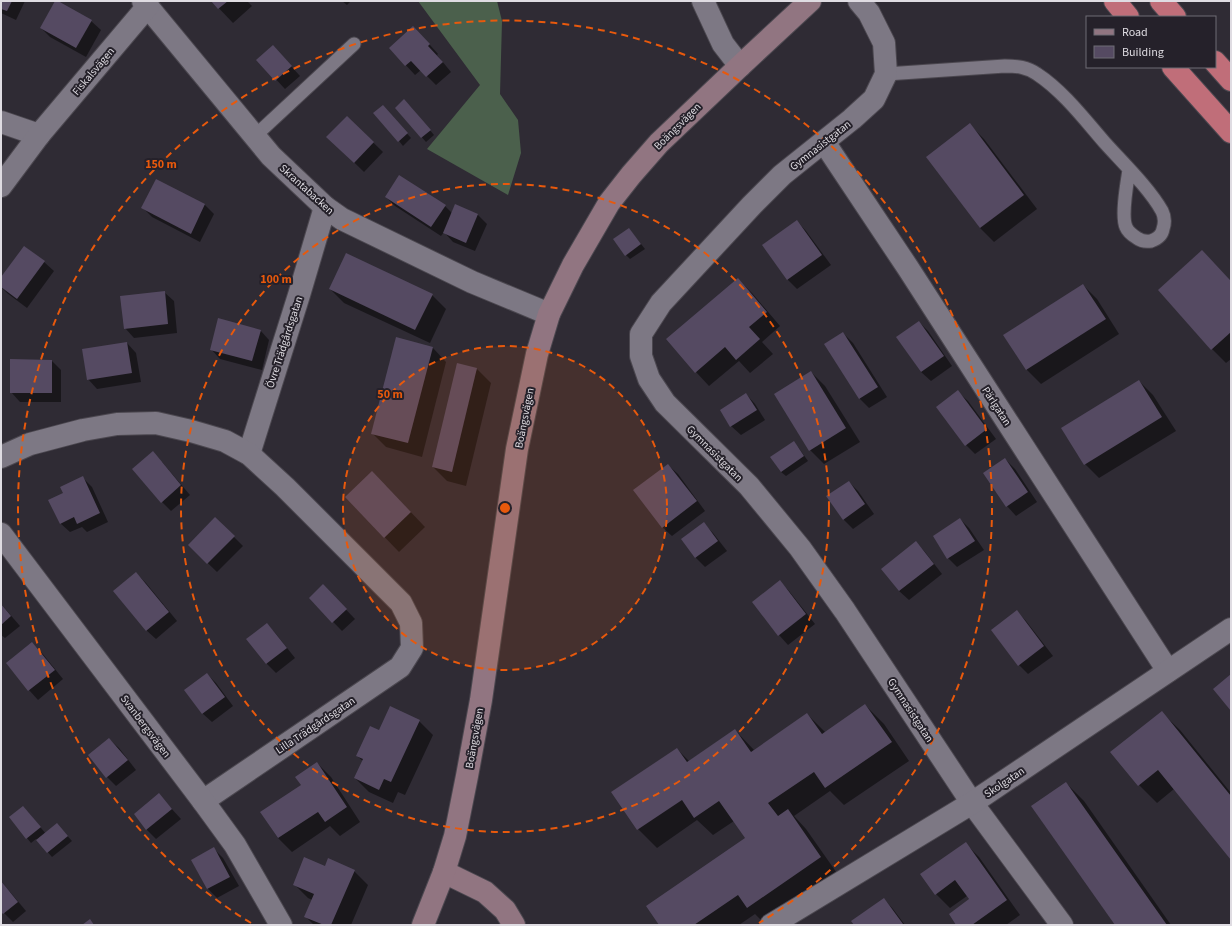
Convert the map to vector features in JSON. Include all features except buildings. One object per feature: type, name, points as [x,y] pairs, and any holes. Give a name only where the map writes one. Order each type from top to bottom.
[{"type":"highway","points":[[1114,1],[1127,16]]},
{"type":"highway","points":[[1161,1],[1174,16]]},
{"type":"highway","points":[[1216,63],[1231,80]]},
{"type":"highway","points":[[1174,68],[1231,132]]},
{"type":"street","points":[[703,1],[723,44],[740,66]]},
{"type":"street","name":"Boängsvägen","points":[[423,925],[444,872],[455,836],[468,776],[520,435],[537,354],[549,314],[573,265],[610,203],[631,175],[659,143],[810,1]]},
{"type":"street","name":"Gymnasistgatan","points":[[859,1],[869,13],[884,43],[886,74],[874,99],[852,119],[782,175],[661,303],[642,334],[640,356],[649,379],[665,402],[749,486],[800,548],[845,611],[972,803],[1062,925]]},
{"type":"street","name":"Fiskalsvägen","points":[[1,186],[38,135],[145,4]]},
{"type":"street","name":"Skrantabacken","points":[[145,4],[271,156],[325,207],[342,219],[472,282],[549,314]]},
{"type":"street","points":[[1,122],[38,135]]},
{"type":"street","name":"Pärlgatan","points":[[824,142],[912,275],[1168,671]]},
{"type":"street","name":"Övre Trädgårdsgatan","points":[[249,454],[300,295],[325,207]]},
{"type":"street","points":[[1,457],[30,444],[83,430],[117,424],[156,423],[225,441],[249,454]]},
{"type":"street","name":"Lilla Trädgårdsgatan","points":[[203,801],[400,667],[412,648],[411,623],[401,603],[285,487],[249,454]]},
{"type":"street","name":"Svanbergsvägen","points":[[1,534],[235,845],[281,925]]},
{"type":"street","name":"Skolgatan","points":[[771,925],[972,803],[1231,629]]},
{"type":"street","points":[[444,872],[485,892],[504,910],[514,925]]},
{"type":"lane","points":[[255,136],[354,44]]},
{"type":"lane","points":[[886,74],[1005,66],[1018,66],[1037,74],[1052,85],[1129,170],[1148,192],[1162,212],[1165,221],[1163,232],[1152,240],[1144,242],[1130,233],[1126,226],[1124,215],[1129,170]]},
{"type":"green space","points":[[418,1],[497,1],[502,21],[500,94],[518,120],[521,153],[508,195],[427,149],[480,85]]}]
